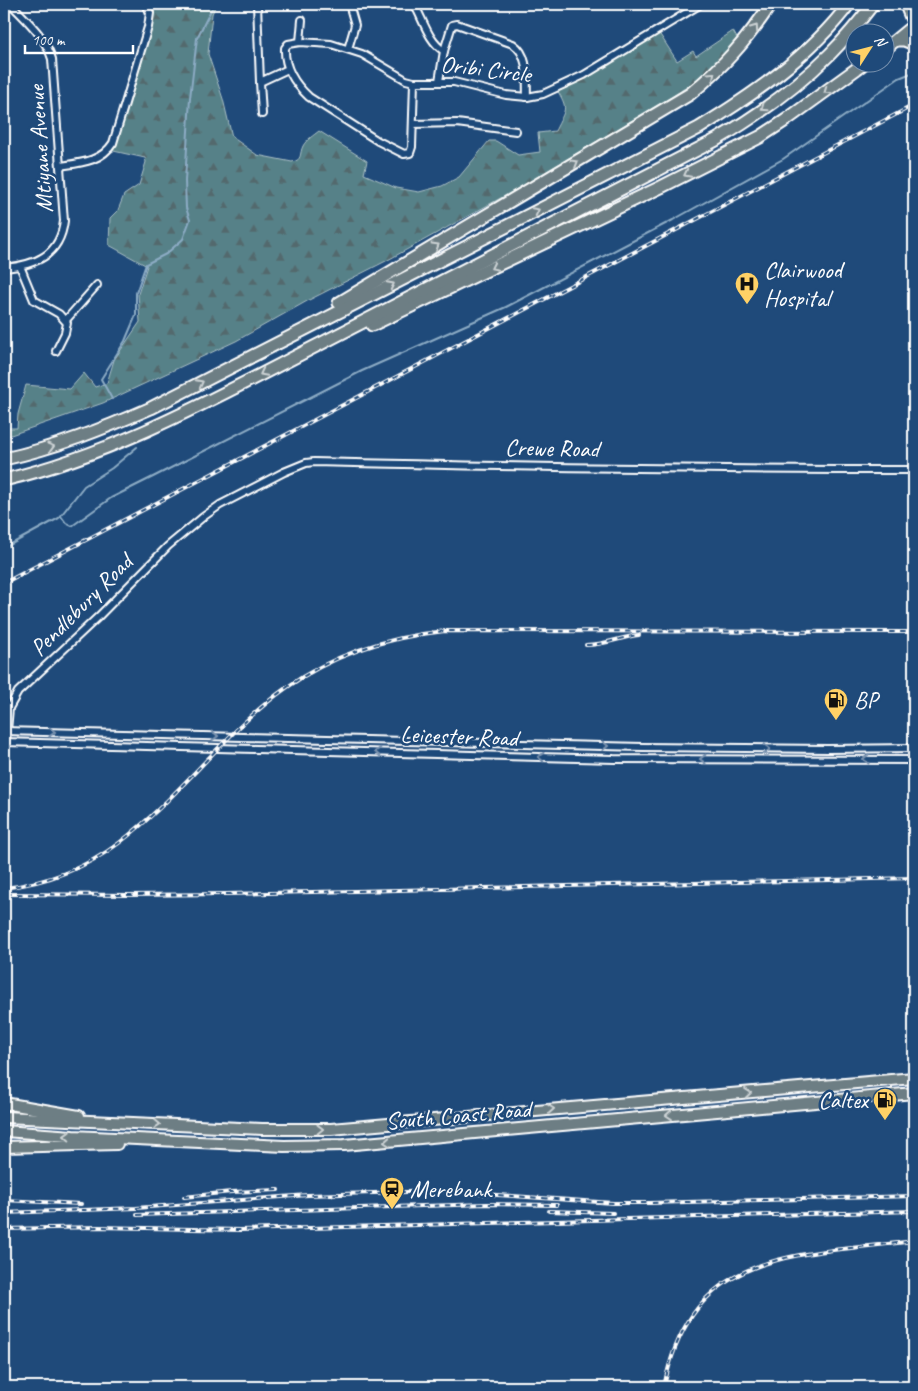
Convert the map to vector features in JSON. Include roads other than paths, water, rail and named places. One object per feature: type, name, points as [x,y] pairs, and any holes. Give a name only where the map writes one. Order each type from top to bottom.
[{"type":"highway","points":[[243,360],[690,94],[737,50],[771,4]]},
{"type":"highway","points":[[4,459],[56,445],[107,428],[151,408],[699,128],[758,90],[791,64],[823,34],[850,4]]},
{"type":"highway","points":[[4,480],[102,450],[138,435],[532,236],[738,126],[803,79],[830,54],[873,4]]},
{"type":"highway","points":[[913,24],[898,40],[914,44]]},
{"type":"highway","points":[[306,351],[343,339],[661,187],[786,120],[852,72]]},
{"type":"main road","points":[[905,4],[913,24]]},
{"type":"main road","name":"South Coast Road","points":[[4,1117],[262,1129],[331,1129],[914,1078]]},
{"type":"main road","points":[[872,1097],[873,1082]]},
{"type":"main road","points":[[782,1090],[783,1105]]},
{"type":"main road","name":"South Coast Road","points":[[4,1131],[219,1143],[321,1146],[914,1093]]},
{"type":"main road","points":[[722,1095],[723,1110]]},
{"type":"main road","points":[[686,1098],[688,1114]]},
{"type":"main road","points":[[4,1103],[123,1123]]},
{"type":"main road","points":[[592,1106],[592,1122]]},
{"type":"main road","points":[[413,1121],[414,1139]]},
{"type":"main road","points":[[218,1127],[219,1143]]},
{"type":"main road","points":[[4,1148],[118,1144],[137,1139]]},
{"type":"street","name":"Mtiyane Avenue","points":[[4,268],[36,262],[43,258],[60,238],[64,221],[52,58],[41,35],[11,4]]},
{"type":"street","points":[[60,166],[98,158],[107,152],[113,144],[148,27],[150,13],[146,4]]},
{"type":"street","points":[[257,4],[262,114]]},
{"type":"street","points":[[348,48],[355,25],[349,4]]},
{"type":"street","points":[[414,4],[429,34],[444,51]]},
{"type":"street","name":"Oribi Circle","points":[[288,69],[284,48],[288,44],[300,42],[331,44],[362,54],[401,78],[414,82],[439,81],[470,85],[506,95],[527,97],[543,94],[584,75],[701,4]]},
{"type":"street","points":[[300,42],[302,20]]},
{"type":"street","points":[[439,81],[444,51],[452,25],[454,24],[514,44],[520,50],[525,61],[527,97]]},
{"type":"street","points":[[260,82],[288,69],[304,92],[319,104],[398,153],[407,154],[410,153],[412,147],[414,82]]},
{"type":"street","points":[[413,124],[457,123],[516,131]]},
{"type":"street","points":[[20,266],[34,300],[66,320],[68,326],[56,351]]},
{"type":"street","points":[[66,320],[97,285]]},
{"type":"street","name":"Crewe Road","points":[[203,517],[220,505],[284,472],[314,462],[470,466],[914,470]]},
{"type":"street","name":"Pendlebury Road","points":[[5,731],[9,708],[18,692],[98,617],[168,546],[203,517]]},
{"type":"street","points":[[5,731],[5,742]]},
{"type":"street","name":"Leicester Road","points":[[5,731],[828,750],[914,748]]},
{"type":"street","points":[[116,733],[116,745]]},
{"type":"street","points":[[426,741],[426,754]]},
{"type":"street","name":"Leicester Road","points":[[5,742],[614,759],[914,760]]},
{"type":"waterway","points":[[112,399],[101,379],[125,341],[136,315],[136,293],[146,264],[166,254],[183,239],[190,220],[186,208],[185,181],[190,98],[197,38],[214,4]]},
{"type":"waterway","points":[[61,516],[66,523],[72,526],[111,498],[362,371],[506,307],[673,220],[783,159],[899,78],[914,72]]},
{"type":"waterway","points":[[4,548],[59,518],[84,486],[112,468],[137,447]]},
{"type":"railway","points":[[4,583],[914,105]]},
{"type":"railway","points":[[4,888],[50,878],[79,867],[106,852],[162,806],[242,724],[286,688],[304,676],[342,657],[382,643],[445,631],[914,632]]},
{"type":"railway","points":[[586,645],[600,644],[639,635]]},
{"type":"railway","points":[[6,894],[227,894],[914,878]]},
{"type":"railway","points":[[184,1197],[278,1190]]},
{"type":"railway","points":[[4,1213],[136,1208],[308,1195],[439,1191],[613,1203],[914,1196]]},
{"type":"railway","points":[[4,1200],[81,1204]]},
{"type":"railway","points":[[137,1215],[487,1204],[557,1205]]},
{"type":"railway","points":[[549,1211],[613,1213]]},
{"type":"railway","points":[[4,1229],[98,1227],[240,1230],[914,1211]]},
{"type":"railway","points":[[664,1387],[678,1341],[699,1307],[725,1283],[756,1267],[792,1257],[830,1250],[914,1241]]},
{"type":"place","name":"Clairwood Hospital","points":[[747,305]]},
{"type":"place","name":"BP","points":[[836,721]]},
{"type":"place","name":"Caltex","points":[[885,1121]]},
{"type":"place","name":"Merebank","points":[[392,1210]]}]
